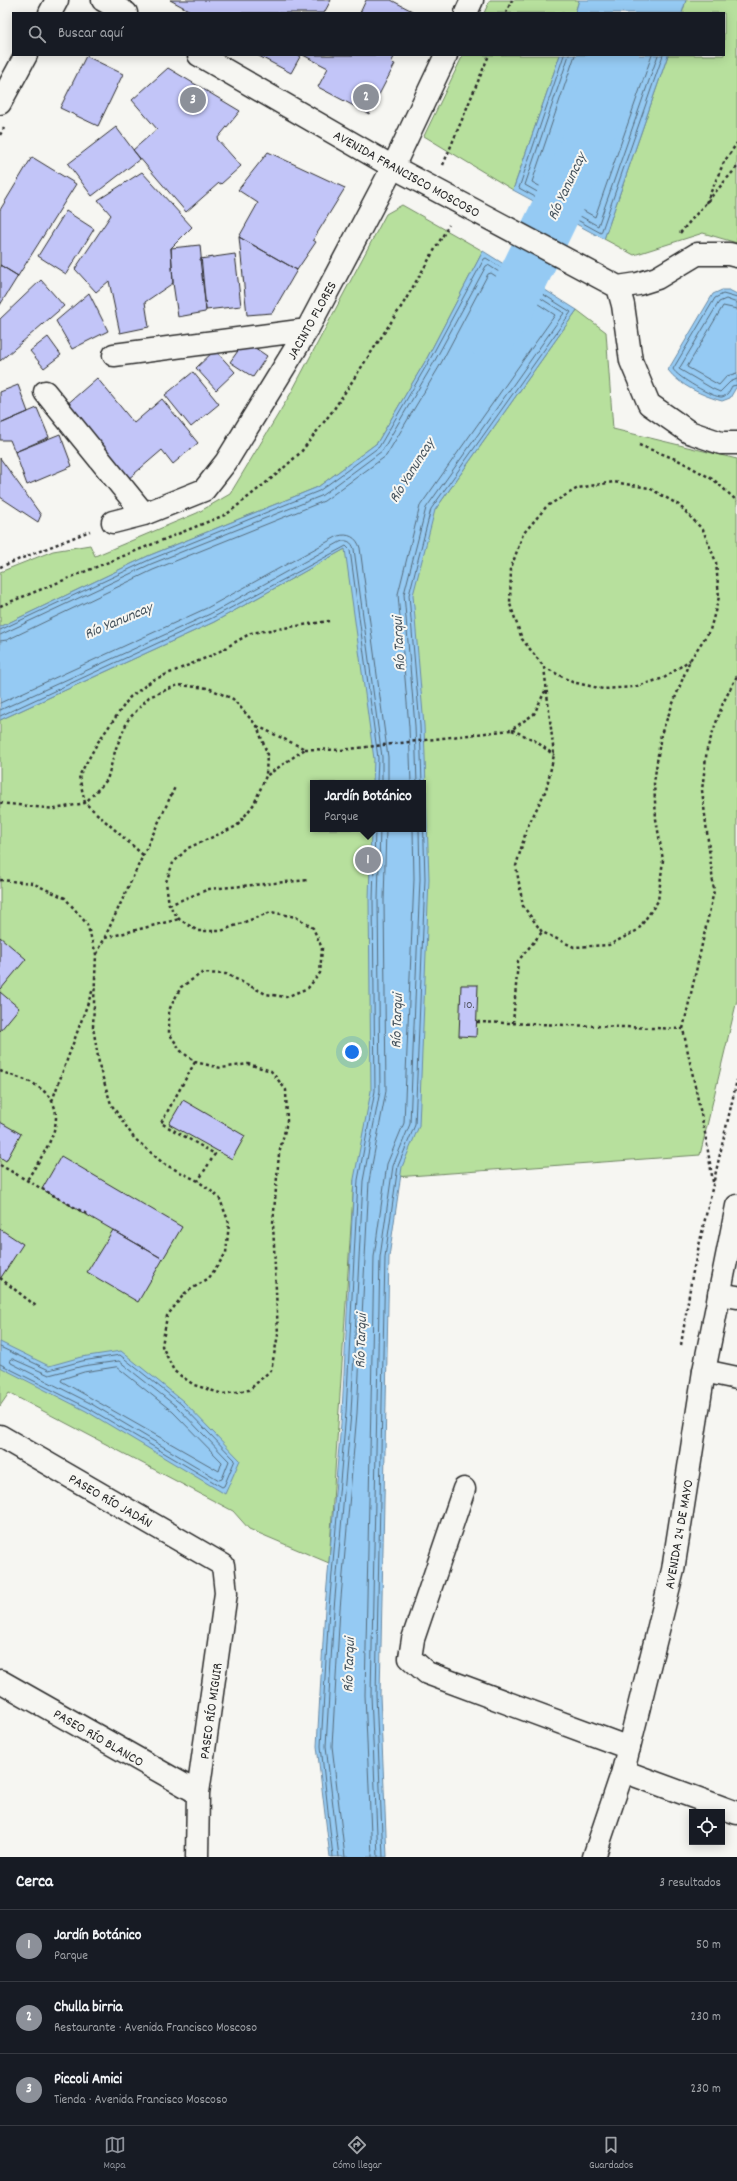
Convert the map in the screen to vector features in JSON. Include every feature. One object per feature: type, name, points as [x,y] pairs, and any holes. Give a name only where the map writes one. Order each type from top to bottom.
[{"type":"street","points":[[51,12],[57,0]]},
{"type":"street","points":[[103,0],[124,12]]},
{"type":"street","points":[[466,12],[472,0]]},
{"type":"street","points":[[0,103],[25,56]]},
{"type":"street","name":"AVENIDA FRANCISCO MOSCOSO","points":[[201,56],[393,167],[618,287]]},
{"type":"street","name":"JACINTO FLORES","points":[[113,522],[144,514],[204,490],[226,462],[307,330],[393,167],[446,56]]},
{"type":"street","points":[[737,256],[729,254],[696,254],[657,278],[638,284],[618,287],[623,305],[631,362],[649,404],[689,432],[721,443],[737,443]]},
{"type":"street","points":[[114,355],[307,330]]},
{"type":"street","points":[[46,392],[144,514]]},
{"type":"street","name":"AVENIDA 24 DE MAYO","points":[[594,1857],[630,1748],[674,1570],[704,1371],[728,1296],[737,1206]]},
{"type":"street","points":[[704,1371],[737,1378]]},
{"type":"street","name":"PASEO RÍO JADÁN","points":[[0,1436],[223,1565]]},
{"type":"street","points":[[464,1489],[413,1639],[410,1658],[427,1673],[630,1748]]},
{"type":"street","name":"PASEO RÍO MIGUIR","points":[[197,1857],[198,1793],[226,1592],[223,1565]]},
{"type":"street","name":"PASEO RÍO BLANCO","points":[[0,1681],[198,1793]]},
{"type":"street","points":[[623,1771],[737,1813]]},
{"type":"path","points":[[506,12],[512,0]]},
{"type":"path","points":[[433,188],[489,56]]},
{"type":"path","points":[[705,205],[724,162],[737,143]]},
{"type":"path","points":[[676,238],[737,167]]},
{"type":"path","points":[[639,445],[678,460],[714,480],[737,501]]},
{"type":"path","points":[[544,667],[554,755],[546,790],[527,828],[516,866],[523,906],[542,932],[574,947],[609,945],[638,930],[658,901],[663,860],[656,819],[654,783],[660,734],[690,660],[710,630],[718,597],[716,562],[703,530],[679,505],[650,488],[614,482],[578,488],[547,506],[523,534],[511,568],[510,604],[522,639],[544,667],[572,682],[603,689],[634,688],[664,678],[690,660]]},
{"type":"path","points":[[0,567],[113,522]]},
{"type":"path","points":[[143,855],[85,803],[78,776],[98,742],[130,697],[153,680],[215,654],[251,633],[329,621]]},
{"type":"path","points":[[713,1185],[705,1133],[683,1029],[714,891],[702,790],[707,749],[723,703],[737,676]]},
{"type":"path","points":[[0,803],[55,809],[85,803],[107,780],[116,748],[128,720],[149,697],[178,685],[208,688],[233,699],[257,726],[267,753],[266,776],[254,804],[237,826],[188,848],[173,863],[166,882],[169,904],[179,919],[198,931],[221,931],[271,912],[296,917],[313,928],[322,948],[320,973],[308,988],[286,997],[266,994],[226,974],[202,973],[181,987],[170,1010],[169,1033],[181,1050],[195,1062],[220,1068],[248,1064],[271,1071],[286,1090],[287,1122],[279,1154],[273,1223],[278,1335],[271,1370],[249,1390],[223,1394],[194,1386],[174,1371],[162,1346],[167,1316],[185,1293],[209,1278],[226,1253],[229,1223],[219,1197],[198,1181],[164,1164],[134,1138],[111,1104],[100,1069],[93,1027],[96,954],[87,924],[65,898],[32,883],[0,880]]},
{"type":"path","points":[[257,726],[305,749],[341,750],[450,738],[511,730],[534,714],[546,690]]},
{"type":"path","points":[[511,730],[534,740],[554,755]]},
{"type":"path","points":[[266,776],[305,749]]},
{"type":"path","points":[[96,954],[175,787]]},
{"type":"path","points":[[169,904],[209,889],[308,880]]},
{"type":"path","points":[[104,938],[179,919]]},
{"type":"path","points":[[513,1023],[518,961],[542,932]]},
{"type":"path","points":[[52,1101],[94,987]]},
{"type":"path","points":[[477,1022],[683,1029]]},
{"type":"path","points":[[195,1062],[161,1123],[215,1154],[198,1181]]},
{"type":"path","points":[[0,1071],[37,1086],[52,1101],[57,1119],[52,1139],[27,1180]]},
{"type":"path","points":[[0,1165],[88,1215]]},
{"type":"path","points":[[0,1278],[36,1306]]},
{"type":"green space","points":[[490,0],[579,0],[575,12],[484,12]]},
{"type":"green space","points":[[686,0],[737,0],[737,243],[703,233],[634,255],[604,239],[668,56],[725,56],[725,12],[682,12]]},
{"type":"green space","points":[[463,56],[560,56],[513,190],[424,136]]},
{"type":"green space","points":[[402,205],[483,251],[426,360],[377,443],[318,487],[148,556],[0,627],[0,572],[53,551],[90,545],[95,556],[197,513],[230,494],[291,393],[386,214]]},
{"type":"green space","points":[[577,310],[606,332],[613,429],[737,459],[737,1000],[700,1155],[354,1180],[329,1563],[249,1529],[233,1511],[9,1393],[0,1406],[0,720],[214,622],[345,549],[435,510]]},
{"type":"water","points":[[579,0],[686,0],[682,12],[575,12]]},
{"type":"water","points":[[560,56],[668,56],[604,239],[513,190]]},
{"type":"water","name":"Río Tarqui","points":[[483,251],[577,310],[435,510],[413,595],[424,726],[426,780],[373,780],[374,759],[345,549],[214,622],[0,720],[0,627],[148,556],[318,487],[377,443],[426,360]]},
{"type":"water","points":[[722,290],[729,290],[737,294],[737,386],[730,398],[722,401],[707,396],[685,385],[668,370],[713,294]]},
{"type":"water","name":"Río Tarqui","points":[[426,787],[429,879],[419,1126],[402,1167],[389,1257],[380,1695],[387,1857],[330,1857],[317,1746],[325,1608],[342,1412],[354,1179],[371,1091],[369,900],[371,832],[426,832]]},
{"type":"water","points":[[0,1342],[49,1366],[81,1357],[121,1351],[183,1401],[240,1460],[225,1494],[86,1411],[0,1367]]},
{"type":"building","points":[[170,0],[331,0],[325,12],[192,12]]},
{"type":"building","points":[[366,0],[391,0],[414,12],[360,12]]},
{"type":"building","points":[[86,56],[123,74],[98,126],[60,108]]},
{"type":"building","points":[[259,56],[300,56],[291,73]]},
{"type":"building","points":[[305,56],[394,56],[391,63],[395,64],[369,114],[318,87],[328,68]]},
{"type":"building","points":[[168,68],[240,111],[217,139],[241,166],[186,212],[133,150],[157,129],[132,100]]},
{"type":"building","points":[[116,127],[140,159],[92,196],[68,164]]},
{"type":"building","points":[[268,152],[345,188],[313,240],[316,242],[297,270],[239,237],[258,203],[238,190]]},
{"type":"building","points":[[32,157],[76,184],[18,276],[0,265],[0,210]]},
{"type":"building","points":[[142,172],[192,227],[171,248],[173,283],[145,302],[149,327],[120,333],[109,281],[96,292],[75,269],[111,215],[98,200]]},
{"type":"building","points":[[66,211],[94,229],[66,274],[38,256]]},
{"type":"building","points":[[239,237],[297,270],[272,313],[247,315]]},
{"type":"building","points":[[200,245],[206,310],[205,312],[178,317],[173,283],[171,248]]},
{"type":"building","points":[[235,254],[241,306],[206,310],[200,259]]},
{"type":"building","points":[[0,265],[18,276],[0,305]]},
{"type":"building","points":[[41,280],[64,306],[0,361],[0,319]]},
{"type":"building","points":[[89,293],[108,331],[72,349],[56,321]]},
{"type":"building","points":[[48,337],[61,355],[44,368],[30,351]]},
{"type":"building","points":[[245,341],[267,356],[253,377],[230,362]]},
{"type":"building","points":[[215,350],[235,372],[216,390],[196,368]]},
{"type":"building","points":[[193,372],[219,404],[191,427],[165,395]]},
{"type":"building","points":[[97,378],[134,423],[162,399],[198,443],[173,464],[162,450],[127,480],[65,406]]},
{"type":"building","points":[[18,385],[28,412],[0,424],[0,392]]},
{"type":"building","points":[[37,408],[49,437],[15,452],[10,440],[0,440],[0,424]]},
{"type":"building","points":[[60,434],[72,466],[27,485],[15,452]]},
{"type":"building","points":[[0,458],[41,515],[38,522],[0,497]]},
{"type":"building","points":[[0,937],[26,959],[1,989],[0,989]]},
{"type":"building","points":[[461,985],[478,985],[476,1037],[459,1036]]},
{"type":"building","points":[[0,992],[19,1008],[0,1031]]},
{"type":"building","points":[[183,1100],[245,1136],[232,1159],[169,1124]]},
{"type":"building","points":[[0,1122],[21,1134],[6,1161],[0,1157]]},
{"type":"building","points":[[61,1156],[182,1227],[163,1259],[42,1189]]},
{"type":"building","points":[[0,1229],[23,1244],[0,1279]]},
{"type":"building","points":[[113,1230],[163,1259],[138,1302],[87,1272]]},
{"type":"waterway","name":"Río Yanuncay","points":[[491,336],[508,309],[581,158],[614,56]]},
{"type":"place","name":"Chulla birria","points":[[366,97]]},
{"type":"place","name":"Piccoli Amici","points":[[193,100]]},
{"type":"place","name":"Jardín Botánico","points":[[368,860]]}]
